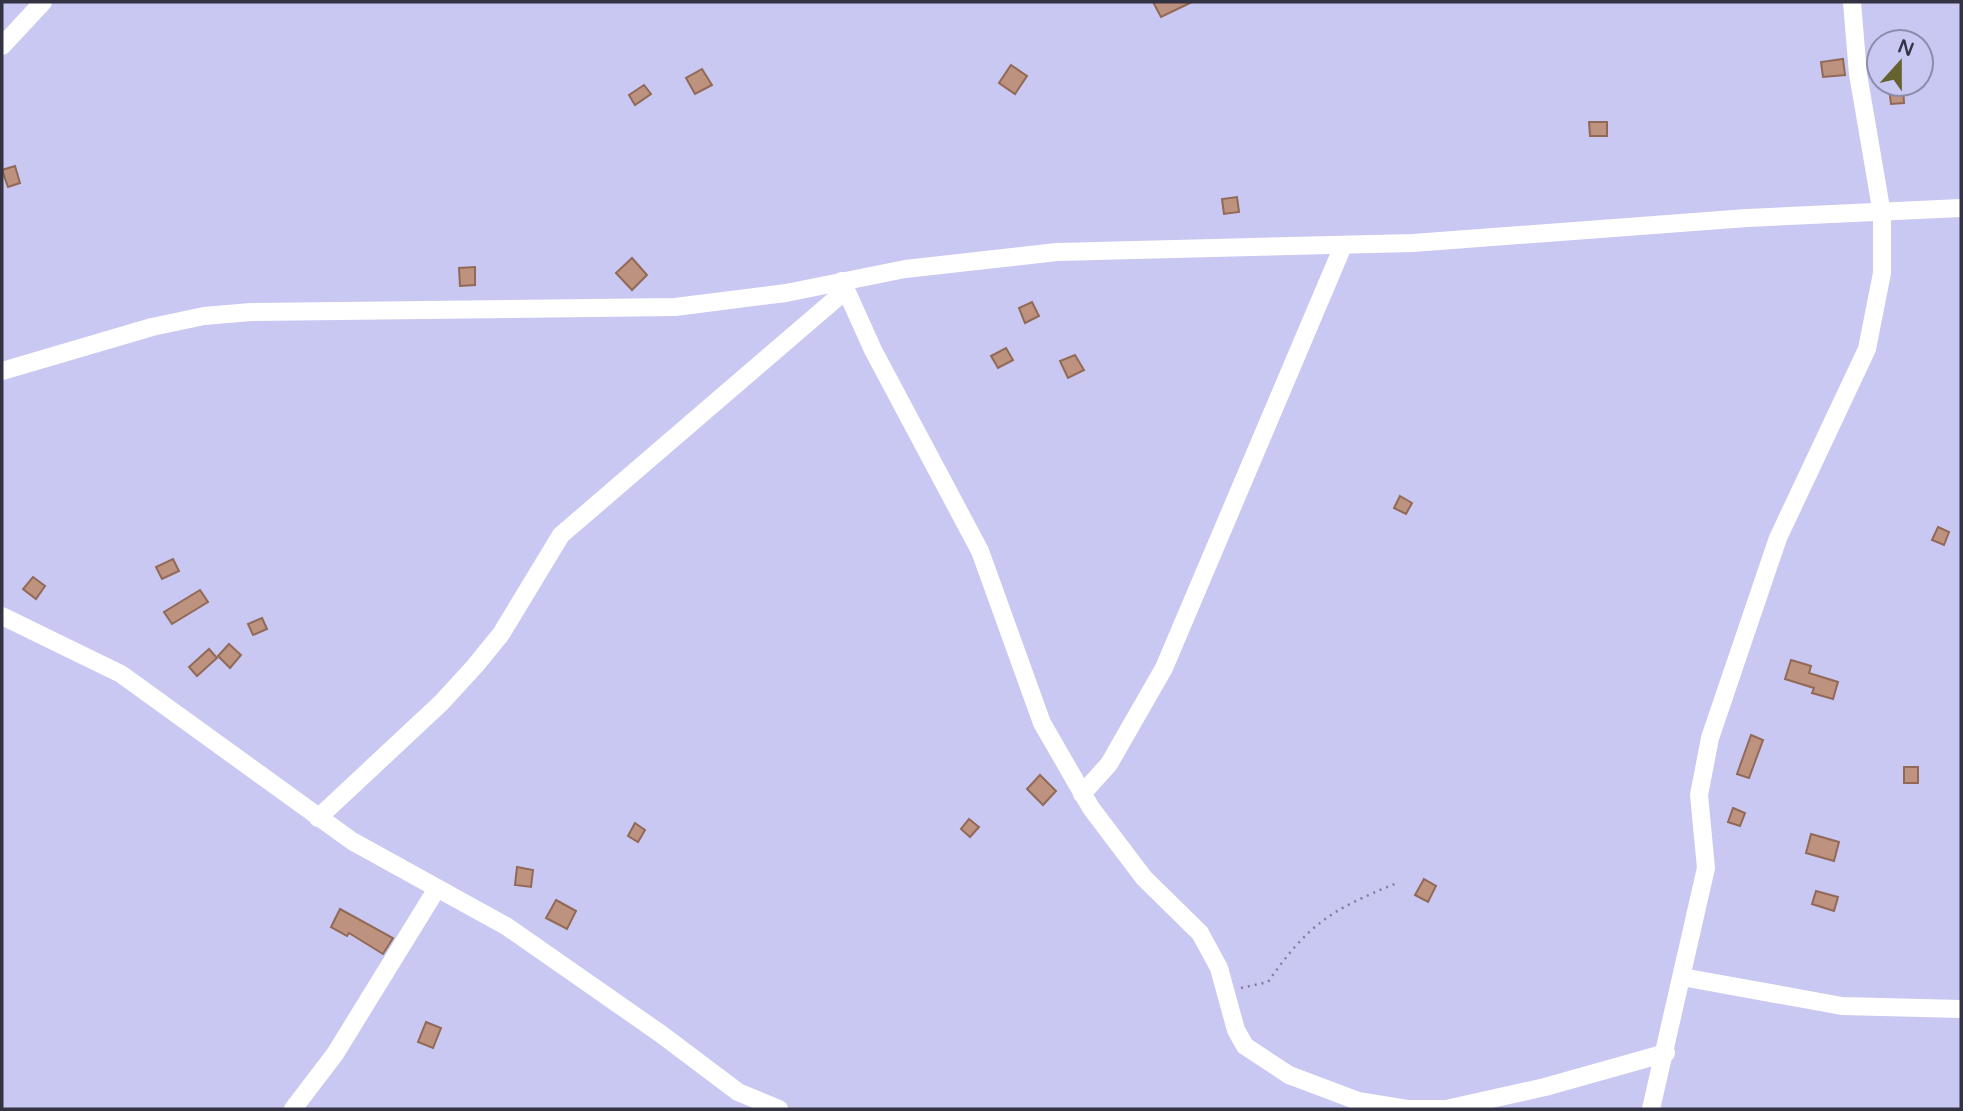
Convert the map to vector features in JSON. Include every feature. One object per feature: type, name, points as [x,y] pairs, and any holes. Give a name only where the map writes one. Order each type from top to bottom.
[{"type":"street","points":[[2,46],[43,2]]},
{"type":"street","points":[[1651,1109],[1666,1053],[1706,869],[1699,795],[1710,738],[1778,538],[1867,349],[1882,273],[1882,214],[1858,74],[1852,2]]},
{"type":"street","points":[[2,371],[140,330],[204,316],[294,311],[675,307],[844,286],[932,265],[1056,252],[1343,246],[1479,240],[1747,218],[1882,214],[1961,208]]},
{"type":"street","points":[[1082,794],[1109,764],[1164,668],[1343,246]]},
{"type":"street","points":[[844,286],[873,350],[971,530],[1042,723],[1082,794],[1144,877],[1200,933],[1219,968],[1236,1030],[1245,1046],[1289,1075],[1358,1101],[1407,1109],[1444,1109],[1533,1090],[1666,1053]]},
{"type":"street","points":[[318,818],[441,703],[475,666],[501,634],[561,534],[844,286]]},
{"type":"street","points":[[2,616],[132,681],[318,818],[436,890],[494,919],[532,943],[738,1092],[779,1109]]},
{"type":"street","points":[[293,1109],[335,1054],[436,890]]},
{"type":"street","points":[[1682,977],[1842,1006],[1961,1009]]},
{"type":"path","points":[[1224,992],[1268,982],[1295,943],[1324,918],[1397,883]]},
{"type":"building","points":[[1153,2],[1192,2],[1161,17]]},
{"type":"building","points":[[1843,59],[1845,75],[1823,77],[1821,62]]},
{"type":"building","points":[[1011,65],[1027,76],[1015,94],[999,83]]},
{"type":"building","points":[[702,69],[712,85],[695,94],[686,78]]},
{"type":"building","points":[[644,85],[651,94],[635,105],[629,95]]},
{"type":"building","points":[[1890,98],[1904,98],[1904,103],[1891,104]]},
{"type":"building","points":[[1589,122],[1607,122],[1607,136],[1590,136]]},
{"type":"building","points":[[15,166],[20,183],[8,187],[2,170]]},
{"type":"building","points":[[1237,197],[1239,212],[1224,214],[1222,199]]},
{"type":"building","points":[[632,258],[647,275],[632,290],[616,273]]},
{"type":"building","points":[[475,267],[475,285],[460,286],[459,268]]},
{"type":"building","points":[[1032,302],[1039,316],[1025,323],[1019,308]]},
{"type":"building","points":[[1006,348],[1013,360],[998,368],[991,356]]},
{"type":"building","points":[[1075,355],[1084,370],[1068,378],[1060,361]]},
{"type":"building","points":[[1400,496],[1412,503],[1406,514],[1394,508]]},
{"type":"building","points":[[1938,527],[1949,532],[1944,545],[1932,540]]},
{"type":"building","points":[[173,559],[179,571],[162,579],[156,567]]},
{"type":"building","points":[[33,577],[45,586],[36,599],[23,589]]},
{"type":"building","points":[[200,590],[208,602],[172,624],[164,612]]},
{"type":"building","points":[[262,618],[267,629],[253,635],[248,624]]},
{"type":"building","points":[[229,644],[241,655],[230,668],[218,656]]},
{"type":"building","points":[[209,649],[217,658],[197,676],[189,667]]},
{"type":"building","points":[[1791,660],[1811,666],[1809,673],[1838,682],[1833,699],[1812,693],[1814,688],[1785,679]]},
{"type":"building","points":[[1751,735],[1763,740],[1749,778],[1737,774]]},
{"type":"building","points":[[1904,767],[1918,767],[1918,783],[1904,783]]},
{"type":"building","points":[[1040,775],[1056,791],[1043,805],[1027,789]]},
{"type":"building","points":[[1733,808],[1745,813],[1740,826],[1728,822]]},
{"type":"building","points":[[969,819],[979,827],[970,837],[961,829]]},
{"type":"building","points":[[635,823],[645,830],[638,842],[628,836]]},
{"type":"building","points":[[1811,834],[1839,842],[1834,861],[1806,853]]},
{"type":"building","points":[[517,867],[533,870],[531,887],[515,885]]},
{"type":"building","points":[[1424,879],[1436,886],[1428,902],[1415,895]]},
{"type":"building","points":[[1816,891],[1838,897],[1834,911],[1812,904]]},
{"type":"building","points":[[556,900],[576,911],[567,929],[546,918]]},
{"type":"building","points":[[340,909],[393,938],[383,954],[349,933],[347,936],[331,927]]},
{"type":"building","points":[[426,1022],[441,1028],[433,1048],[418,1042]]}]
